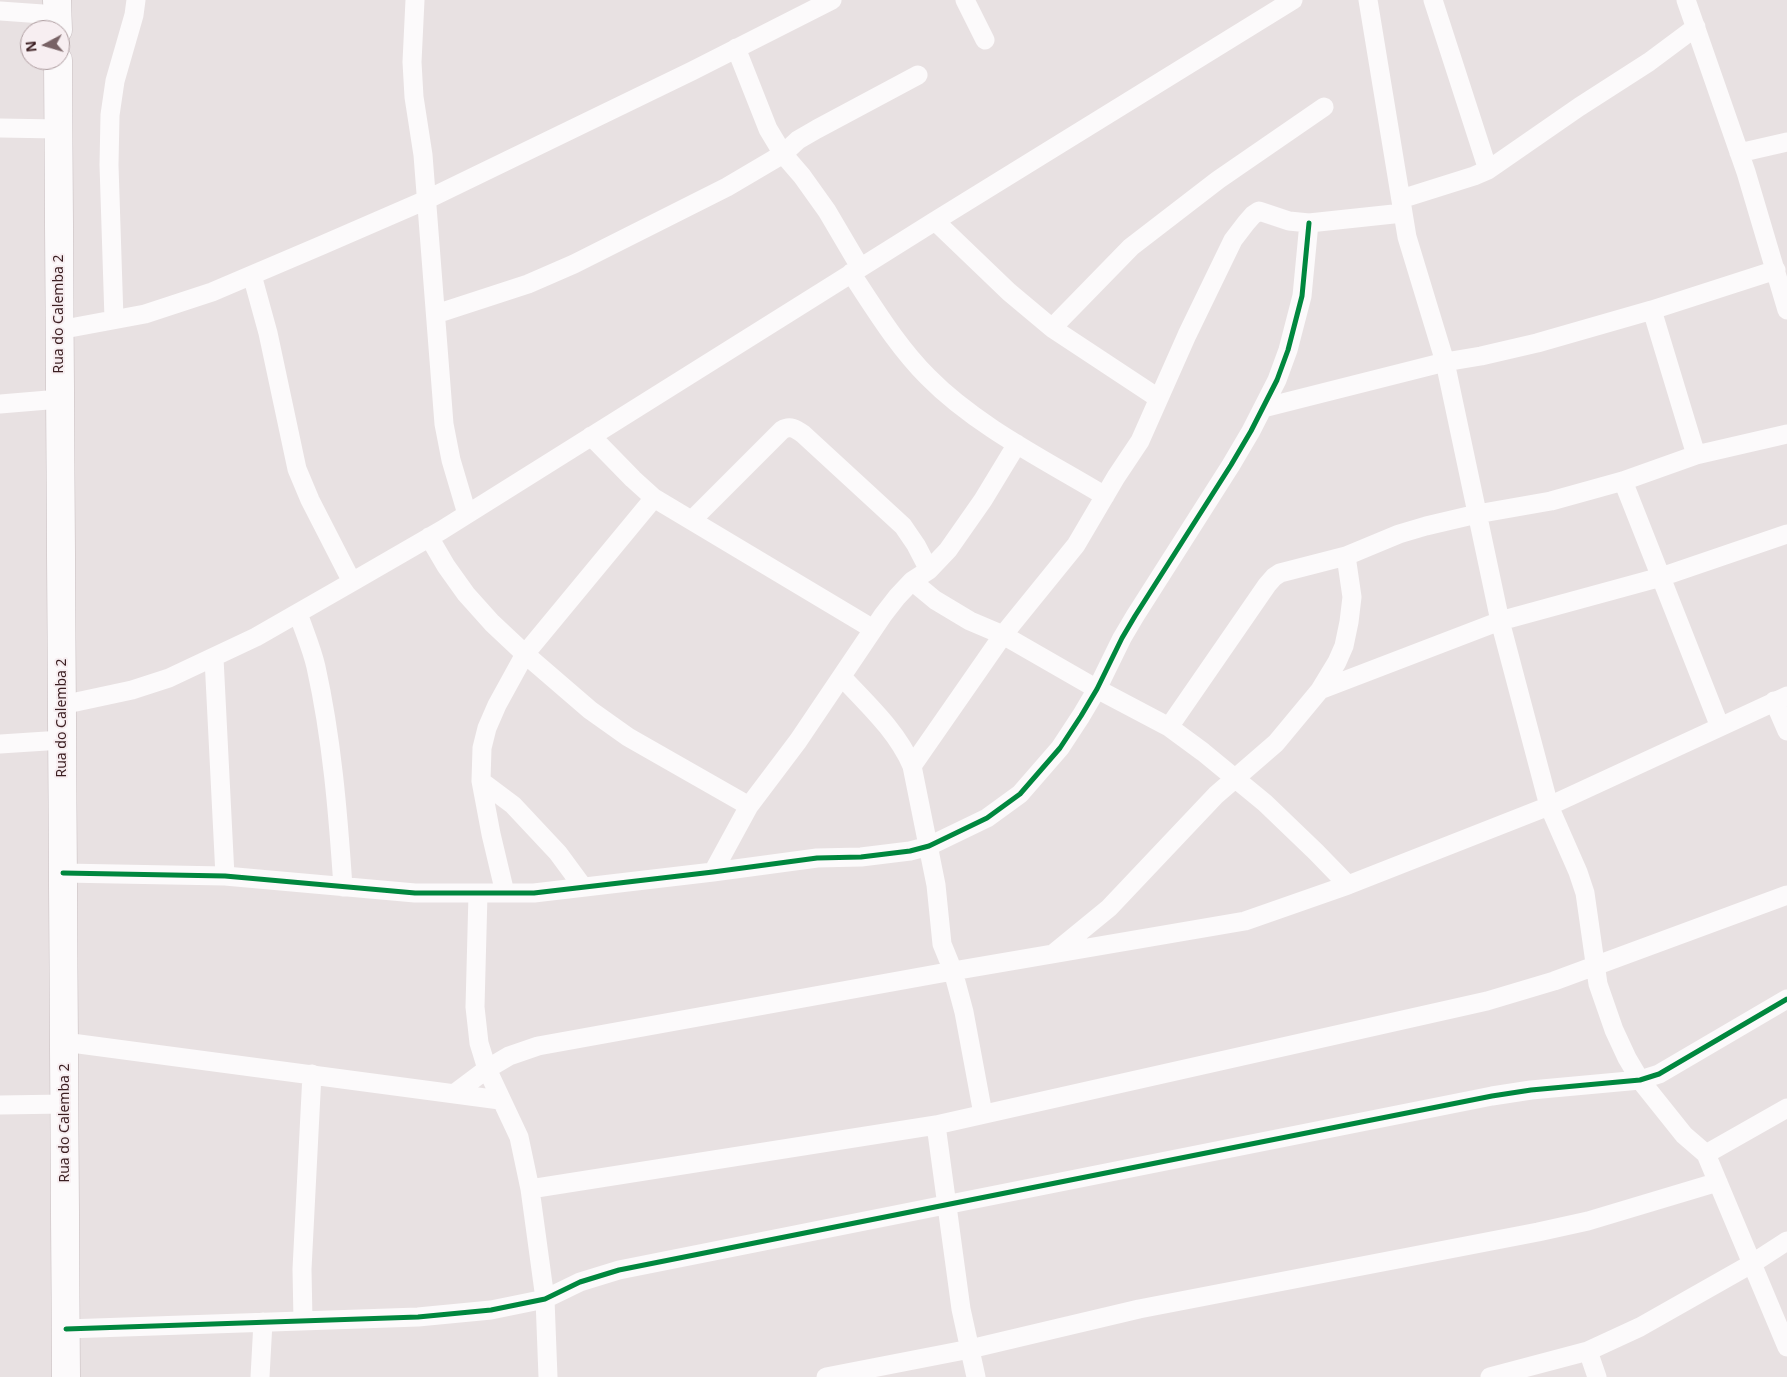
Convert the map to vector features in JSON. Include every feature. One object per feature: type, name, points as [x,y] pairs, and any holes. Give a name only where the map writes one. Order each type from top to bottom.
[{"type":"main road","name":"Rua do Calemba 2","points":[[58,70],[66,1377]]},
{"type":"street","points":[[114,319],[109,165],[110,114],[115,81],[134,15],[136,0]]},
{"type":"street","points":[[416,0],[412,62],[414,97],[423,155],[444,424],[451,460],[467,514]]},
{"type":"street","points":[[59,330],[145,314],[212,292],[252,275],[426,200],[832,0]]},
{"type":"street","points":[[964,0],[985,40]]},
{"type":"street","points":[[62,705],[132,690],[169,678],[256,637],[298,613],[467,514],[1292,0]]},
{"type":"street","points":[[1368,0],[1407,237],[1445,362],[1500,621],[1549,806],[1578,872],[1585,893],[1600,990],[1614,1030],[1640,1080],[1684,1135],[1706,1154],[1787,1348]]},
{"type":"street","points":[[1434,0],[1488,170]]},
{"type":"street","points":[[1686,0],[1739,153],[1787,310]]},
{"type":"street","points":[[0,11],[57,15]]},
{"type":"street","points":[[912,766],[1003,634],[1076,545],[1140,441],[1186,335],[1233,240],[1256,213],[1262,212],[1289,222],[1309,223],[1402,206],[1474,176],[1488,170],[1579,107],[1649,62],[1696,27]]},
{"type":"street","points":[[736,48],[768,128],[783,154],[802,176],[827,211],[856,270],[904,352],[953,400],[1018,444],[1105,496]]},
{"type":"street","points":[[436,314],[528,284],[574,264],[727,186],[783,154],[798,140],[918,75]]},
{"type":"street","points":[[1052,328],[1131,247],[1218,180],[1324,106]]},
{"type":"street","points":[[0,128],[58,129]]},
{"type":"street","points":[[1739,153],[1787,142]]},
{"type":"street","points":[[935,221],[1009,292],[1052,328],[1158,398]]},
{"type":"street","points":[[63,873],[225,876],[415,893],[534,893],[817,858],[910,851],[929,846],[987,818],[1020,794],[1060,748],[1098,689],[1122,638],[1135,616],[1231,465],[1263,408],[1277,380],[1288,350],[1302,296],[1309,223]]},
{"type":"street","points":[[1263,408],[1445,362],[1537,344],[1652,310],[1776,270]]},
{"type":"street","points":[[252,275],[268,333],[297,469],[310,500],[352,582]]},
{"type":"street","points":[[1652,310],[1696,455]]},
{"type":"street","points":[[0,404],[60,399]]},
{"type":"street","points":[[692,520],[782,430],[793,428],[803,434],[903,526],[916,545],[929,570]]},
{"type":"street","points":[[1169,728],[1274,577],[1284,572],[1346,556],[1399,534],[1477,514],[1551,502],[1623,481],[1696,455],[1787,434]]},
{"type":"street","points":[[591,436],[654,498],[873,630]]},
{"type":"street","points":[[714,872],[749,806],[798,741],[896,597],[912,581],[929,570],[948,550],[983,500],[1018,444]]},
{"type":"street","points":[[1623,481],[1720,727]]},
{"type":"street","points":[[505,893],[490,834],[481,781],[482,748],[487,728],[496,705],[525,654],[654,498]]},
{"type":"street","points":[[1320,690],[1500,621],[1661,576],[1787,534]]},
{"type":"street","points":[[429,537],[446,566],[466,594],[492,623],[590,710],[628,737],[749,806]]},
{"type":"street","points":[[1052,955],[1109,908],[1216,795],[1276,743],[1320,690],[1337,662],[1344,646],[1349,622],[1352,597],[1346,556]]},
{"type":"street","points":[[912,581],[936,600],[970,621],[1003,634],[1169,728],[1203,752],[1278,815],[1348,885]]},
{"type":"street","points":[[298,613],[315,665],[325,712],[339,828],[343,887]]},
{"type":"street","points":[[214,658],[225,876]]},
{"type":"street","points":[[842,677],[891,730],[906,752],[912,766],[936,885],[942,944],[953,971],[973,1054],[983,1114]]},
{"type":"street","points":[[455,1093],[487,1069],[509,1056],[538,1046],[953,971],[1245,921],[1348,885],[1549,806],[1781,699],[1787,731]]},
{"type":"street","points":[[0,744],[62,740]]},
{"type":"street","points":[[481,781],[514,805],[558,853],[583,887]]},
{"type":"street","points":[[478,894],[476,1007],[479,1044],[500,1100],[519,1137],[530,1189],[545,1299],[548,1377]]},
{"type":"street","points":[[530,1189],[936,1125],[1487,1002],[1554,981],[1787,895]]},
{"type":"street","points":[[66,1329],[418,1317],[491,1310],[545,1299],[580,1282],[619,1270],[947,1204],[1492,1096],[1531,1090],[1640,1080],[1659,1074],[1787,999]]},
{"type":"street","points":[[64,1042],[500,1100]]},
{"type":"street","points":[[303,1321],[302,1269],[312,1074]]},
{"type":"street","points":[[0,1105],[65,1104]]},
{"type":"street","points":[[1706,1154],[1787,1108]]},
{"type":"street","points":[[936,1125],[961,1309],[976,1377]]},
{"type":"street","points":[[826,1377],[970,1349],[1139,1309],[1538,1232],[1588,1221],[1718,1182]]},
{"type":"street","points":[[1490,1377],[1588,1351],[1640,1326],[1787,1242]]},
{"type":"street","points":[[260,1377],[263,1322]]},
{"type":"street","points":[[1588,1351],[1597,1377]]},
{"type":"cycle path","points":[[63,873],[225,876],[415,893],[534,893],[817,858],[861,857],[910,851],[929,846],[987,818],[1020,794],[1060,748],[1097,689],[1135,616],[1251,431],[1277,380],[1288,350],[1302,296],[1309,223]]},
{"type":"cycle path","points":[[66,1329],[418,1317],[491,1310],[545,1299],[580,1282],[619,1270],[1492,1096],[1531,1090],[1640,1080],[1659,1074],[1787,999]]}]
